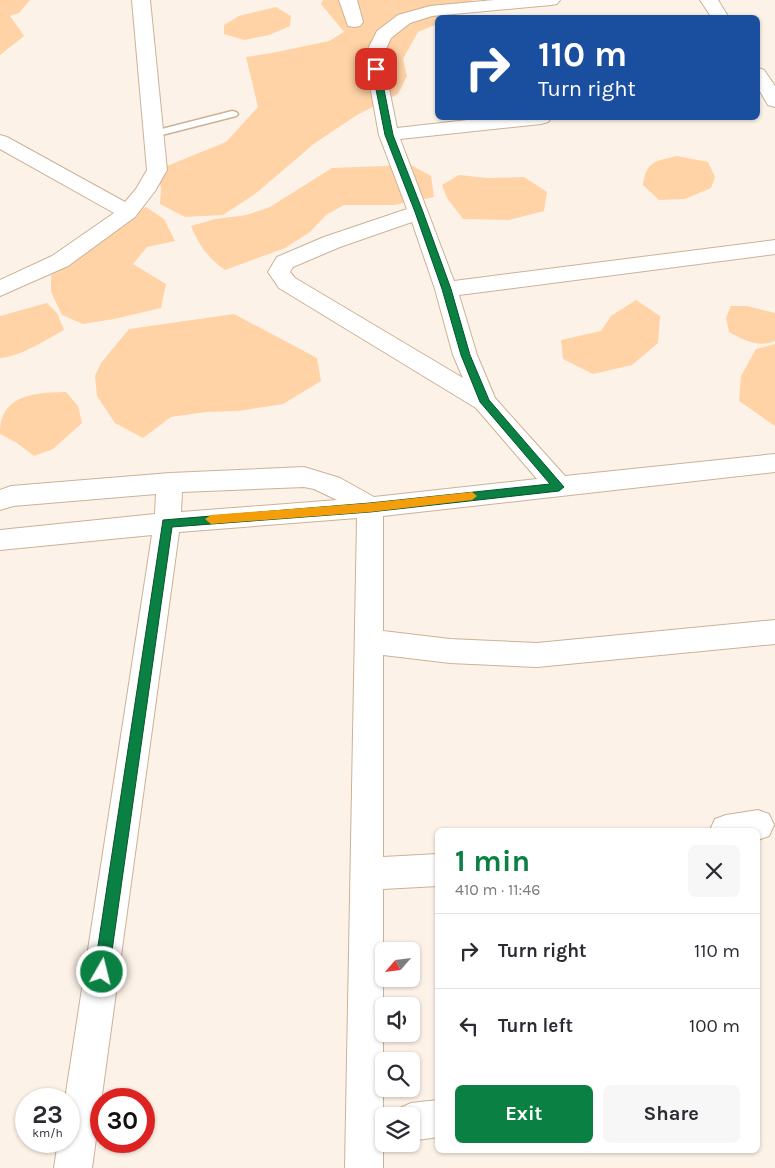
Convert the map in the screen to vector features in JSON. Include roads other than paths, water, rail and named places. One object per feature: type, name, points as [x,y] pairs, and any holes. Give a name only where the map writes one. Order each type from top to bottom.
[{"type":"street","points":[[0,289],[60,261],[128,212],[145,191],[157,170],[141,0]]},
{"type":"street","points":[[348,0],[354,22]]},
{"type":"street","points":[[485,402],[465,355],[446,289],[389,135],[376,69],[376,51],[383,35],[404,19],[430,10],[551,0]]},
{"type":"street","points":[[709,0],[719,15]]},
{"type":"street","points":[[760,78],[770,97]]},
{"type":"street","points":[[389,135],[520,120]]},
{"type":"street","points":[[0,140],[128,212]]},
{"type":"street","points":[[419,212],[332,242],[285,262],[279,272],[287,283],[485,402],[559,487]]},
{"type":"street","points":[[446,289],[775,247]]},
{"type":"street","points":[[0,540],[167,523],[370,507],[775,463]]},
{"type":"street","points":[[0,500],[11,496],[170,483],[304,477],[319,479],[334,485],[370,507]]},
{"type":"street","points":[[73,1168],[167,523],[170,483]]},
{"type":"street","points":[[364,1168],[374,1128],[366,874],[370,507]]},
{"type":"street","points":[[368,641],[450,651],[538,654],[775,632]]},
{"type":"street","points":[[739,828],[758,825]]},
{"type":"street","points":[[366,874],[435,870]]},
{"type":"street","points":[[420,1121],[435,1118]]},
{"type":"lane","points":[[154,134],[232,114]]}]
